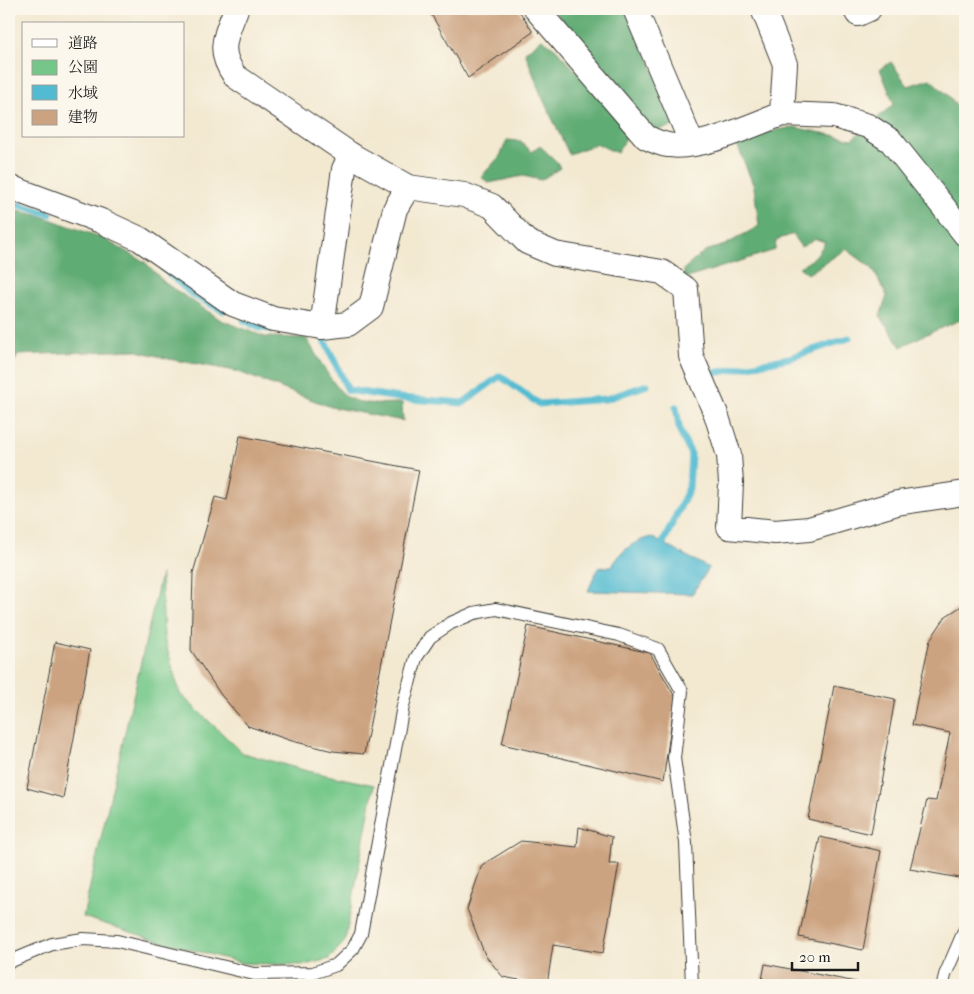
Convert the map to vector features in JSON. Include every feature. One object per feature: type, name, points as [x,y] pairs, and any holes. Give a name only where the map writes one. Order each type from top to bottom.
[{"type":"street","points":[[236,9],[224,41],[226,63],[236,76],[352,155],[408,187],[464,195],[492,206],[527,242],[555,254],[662,272],[686,289],[691,356],[716,414],[729,455],[731,482],[729,527],[775,532],[809,529],[897,503],[965,493]]},
{"type":"street","points":[[536,9],[646,137],[668,145],[692,144],[712,139],[782,114],[834,116],[868,126],[891,141],[965,234]]},
{"type":"street","points":[[635,9],[692,144]]},
{"type":"street","points":[[763,9],[785,64],[782,114]]},
{"type":"street","points":[[855,9],[858,14],[869,9]]},
{"type":"street","points":[[322,328],[344,169],[352,155]]},
{"type":"street","points":[[9,187],[102,221],[140,239],[233,304],[273,320],[322,328],[348,324],[371,307],[395,209],[408,187]]},
{"type":"lane","points":[[9,962],[52,944],[83,939],[117,941],[254,974],[313,973],[336,965],[354,949],[361,934],[403,706],[416,658],[430,637],[451,623],[474,613],[496,609],[619,635],[658,649],[682,691],[674,758],[686,843],[692,985]]},
{"type":"lane","points":[[943,985],[944,975],[965,929]]},
{"type":"green space","points":[[553,9],[628,9],[677,125],[654,131],[630,111]]},
{"type":"green space","points":[[542,39],[556,49],[631,131],[617,153],[597,144],[569,154],[541,95],[525,52]]},
{"type":"green space","points":[[891,62],[908,86],[930,79],[950,97],[965,119],[965,318],[901,347],[880,316],[887,296],[872,268],[846,249],[808,274],[799,267],[814,257],[825,242],[816,239],[801,247],[794,234],[776,240],[775,250],[684,279],[684,269],[705,251],[725,245],[759,226],[754,187],[737,144],[764,133],[793,127],[852,139],[894,104],[880,69]]},
{"type":"green space","points":[[507,140],[521,141],[532,152],[540,146],[557,162],[560,168],[541,180],[523,176],[489,183],[481,177],[500,156]]},
{"type":"green space","points":[[9,209],[41,216],[100,237],[145,262],[165,283],[221,320],[265,337],[306,338],[331,379],[343,394],[355,401],[361,402],[375,404],[402,403],[403,421],[331,407],[236,371],[169,359],[134,350],[18,355],[9,372]]},
{"type":"green space","points":[[161,574],[164,638],[180,694],[243,753],[307,771],[374,785],[345,941],[329,959],[304,965],[242,963],[159,941],[83,917]]},
{"type":"water","points":[[651,537],[709,568],[692,594],[588,591],[598,568],[612,566],[628,547],[638,541]]},
{"type":"building","points":[[428,9],[518,9],[533,32],[468,78]]},
{"type":"building","points":[[240,436],[419,470],[364,754],[333,751],[292,741],[248,726],[221,695],[191,650],[193,573],[215,497],[227,500]]},
{"type":"building","points":[[965,604],[965,879],[910,869],[927,800],[936,801],[950,733],[912,725],[920,685],[930,640],[946,616]]},
{"type":"building","points":[[528,626],[650,653],[675,697],[663,782],[502,744]]},
{"type":"building","points":[[55,642],[90,650],[63,798],[27,788]]},
{"type":"building","points":[[834,686],[895,699],[871,834],[808,819]]},
{"type":"building","points":[[579,827],[612,837],[609,864],[619,864],[603,953],[553,945],[547,985],[503,977],[485,955],[467,909],[482,865],[521,841],[577,847]]},
{"type":"building","points":[[820,837],[881,851],[863,950],[799,937]]},
{"type":"building","points":[[765,964],[866,984],[866,985],[761,985]]},
{"type":"waterway","points":[[9,202],[50,214]]},
{"type":"waterway","points":[[164,269],[193,295],[223,310]]},
{"type":"waterway","points":[[244,320],[260,328],[271,329]]},
{"type":"waterway","points":[[322,335],[348,390],[399,398],[463,403],[500,376],[539,404],[606,399],[647,385]]},
{"type":"waterway","points":[[705,375],[789,358],[849,338]]},
{"type":"waterway","points":[[663,543],[689,488],[691,454],[680,432],[676,407]]}]
